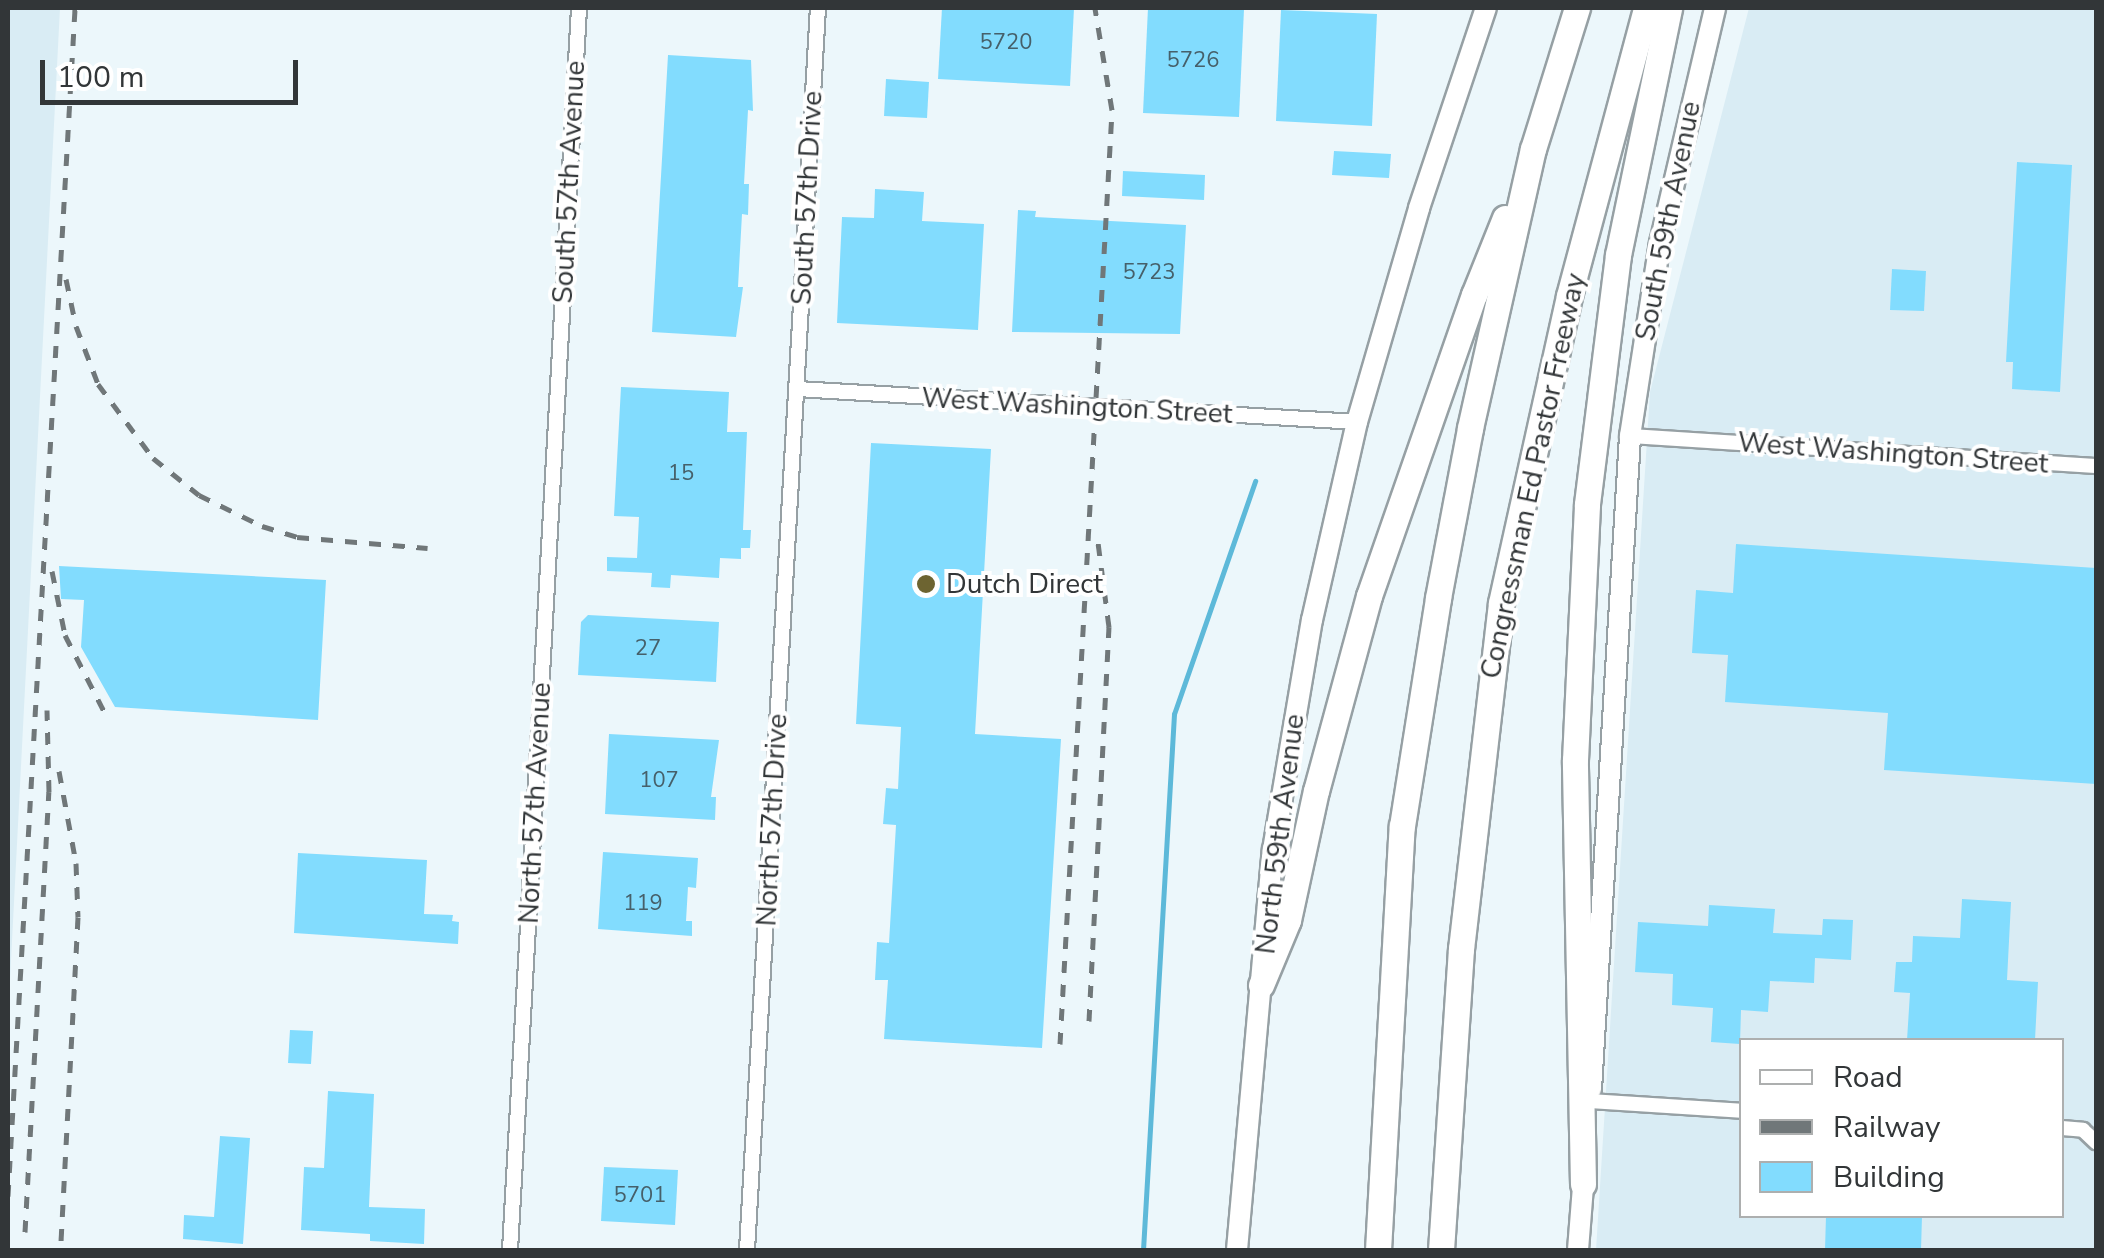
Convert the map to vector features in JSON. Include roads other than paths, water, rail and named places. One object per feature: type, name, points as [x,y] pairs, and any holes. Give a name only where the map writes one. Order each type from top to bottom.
[{"type":"highway","points":[[1378,1250],[1402,826],[1470,428],[1533,149],[1577,8]]},
{"type":"highway","name":"Congressman Ed Pastor Freeway","points":[[1442,1250],[1464,913],[1501,603],[1569,296],[1646,8]]},
{"type":"highway","points":[[1583,1184],[1575,760],[1586,504],[1618,255],[1670,8]]},
{"type":"highway","points":[[1261,985],[1288,920],[1320,774],[1370,596],[1474,295],[1533,149]]},
{"type":"main road","points":[[1357,422],[1419,208],[1486,8]]},
{"type":"main road","name":"South 59th Avenue","points":[[1630,436],[1660,242],[1715,8]]},
{"type":"main road","name":"North 59th Avenue","points":[[1236,1250],[1273,850],[1295,710],[1357,422]]},
{"type":"main road","points":[[1578,1250],[1630,436]]},
{"type":"street","name":"South 57th Avenue","points":[[559,356],[579,8]]},
{"type":"street","name":"South 57th Drive","points":[[797,390],[818,8]]},
{"type":"street","name":"North 57th Avenue","points":[[510,1250],[559,356]]},
{"type":"street","name":"West Washington Street","points":[[797,390],[1357,422]]},
{"type":"street","name":"North 57th Drive","points":[[747,1250],[797,390]]},
{"type":"street","name":"West Washington Street","points":[[1630,436],[2096,466]]},
{"type":"street","points":[[1589,1101],[1739,1111]]},
{"type":"street","points":[[2064,1128],[2084,1130],[2096,1142]]},
{"type":"waterway","points":[[1143,1250],[1174,714],[1255,481]]},
{"type":"railway","points":[[8,1196],[75,8]]},
{"type":"railway","points":[[1060,1044],[1112,110],[1095,8]]},
{"type":"railway","points":[[66,279],[76,326],[98,384],[153,458],[199,495],[262,526],[297,537],[428,548]]},
{"type":"railway","points":[[1089,1021],[1109,627],[1098,542]]},
{"type":"railway","points":[[52,571],[65,635],[108,719]]},
{"type":"railway","points":[[25,1232],[49,792],[47,710]]},
{"type":"railway","points":[[59,771],[76,863],[78,917],[61,1243]]},
{"type":"place","name":"Dutch Direct","points":[[926,584]]}]
